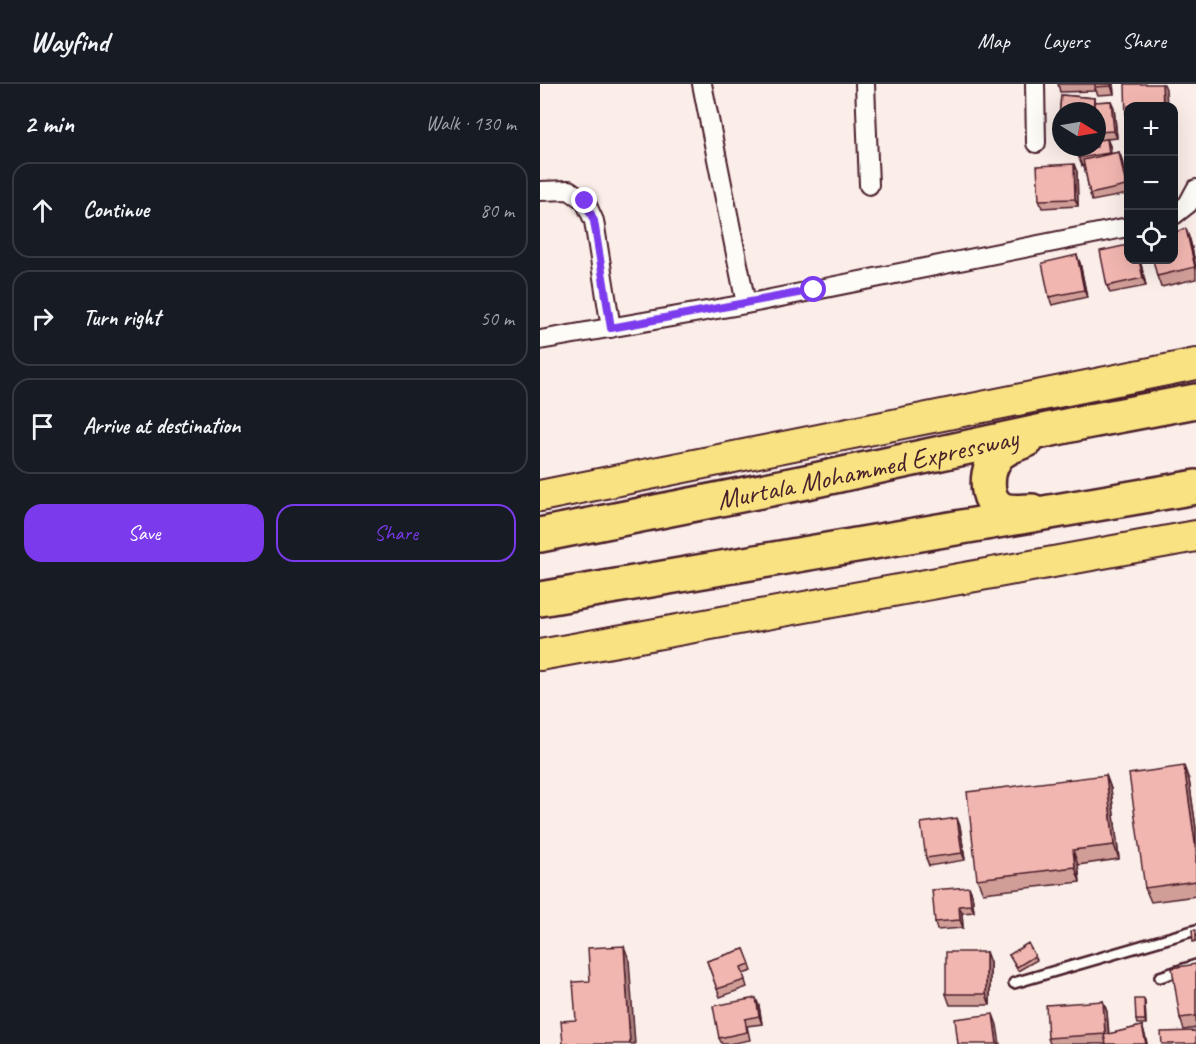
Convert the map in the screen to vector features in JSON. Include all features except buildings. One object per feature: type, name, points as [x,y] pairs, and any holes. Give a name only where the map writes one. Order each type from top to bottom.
[{"type":"highway","name":"Murtala Mohammed Expressway","points":[[540,536],[1080,423],[1196,401]]},
{"type":"highway","points":[[1080,423],[1018,443],[1001,452],[993,461],[988,485],[990,496],[996,505],[1004,510],[1015,512],[1082,507]]},
{"type":"highway","points":[[547,599],[1196,487]]},
{"type":"main road","points":[[540,496],[1196,364]]},
{"type":"main road","points":[[540,655],[1196,536]]},
{"type":"street","points":[[702,84],[746,304]]},
{"type":"street","points":[[865,84],[869,185]]},
{"type":"street","points":[[1035,84],[1036,143]]},
{"type":"street","points":[[1178,211],[1188,204],[1196,189]]},
{"type":"street","points":[[540,191],[569,190],[585,201],[594,221],[611,328]]},
{"type":"street","points":[[540,340],[746,304],[1124,228]]},
{"type":"lane","points":[[1014,983],[1196,930]]},
{"type":"lane","points":[[1160,977],[1196,965]]},
{"type":"route","points":[[585,201],[594,221],[611,328],[814,290]]}]
